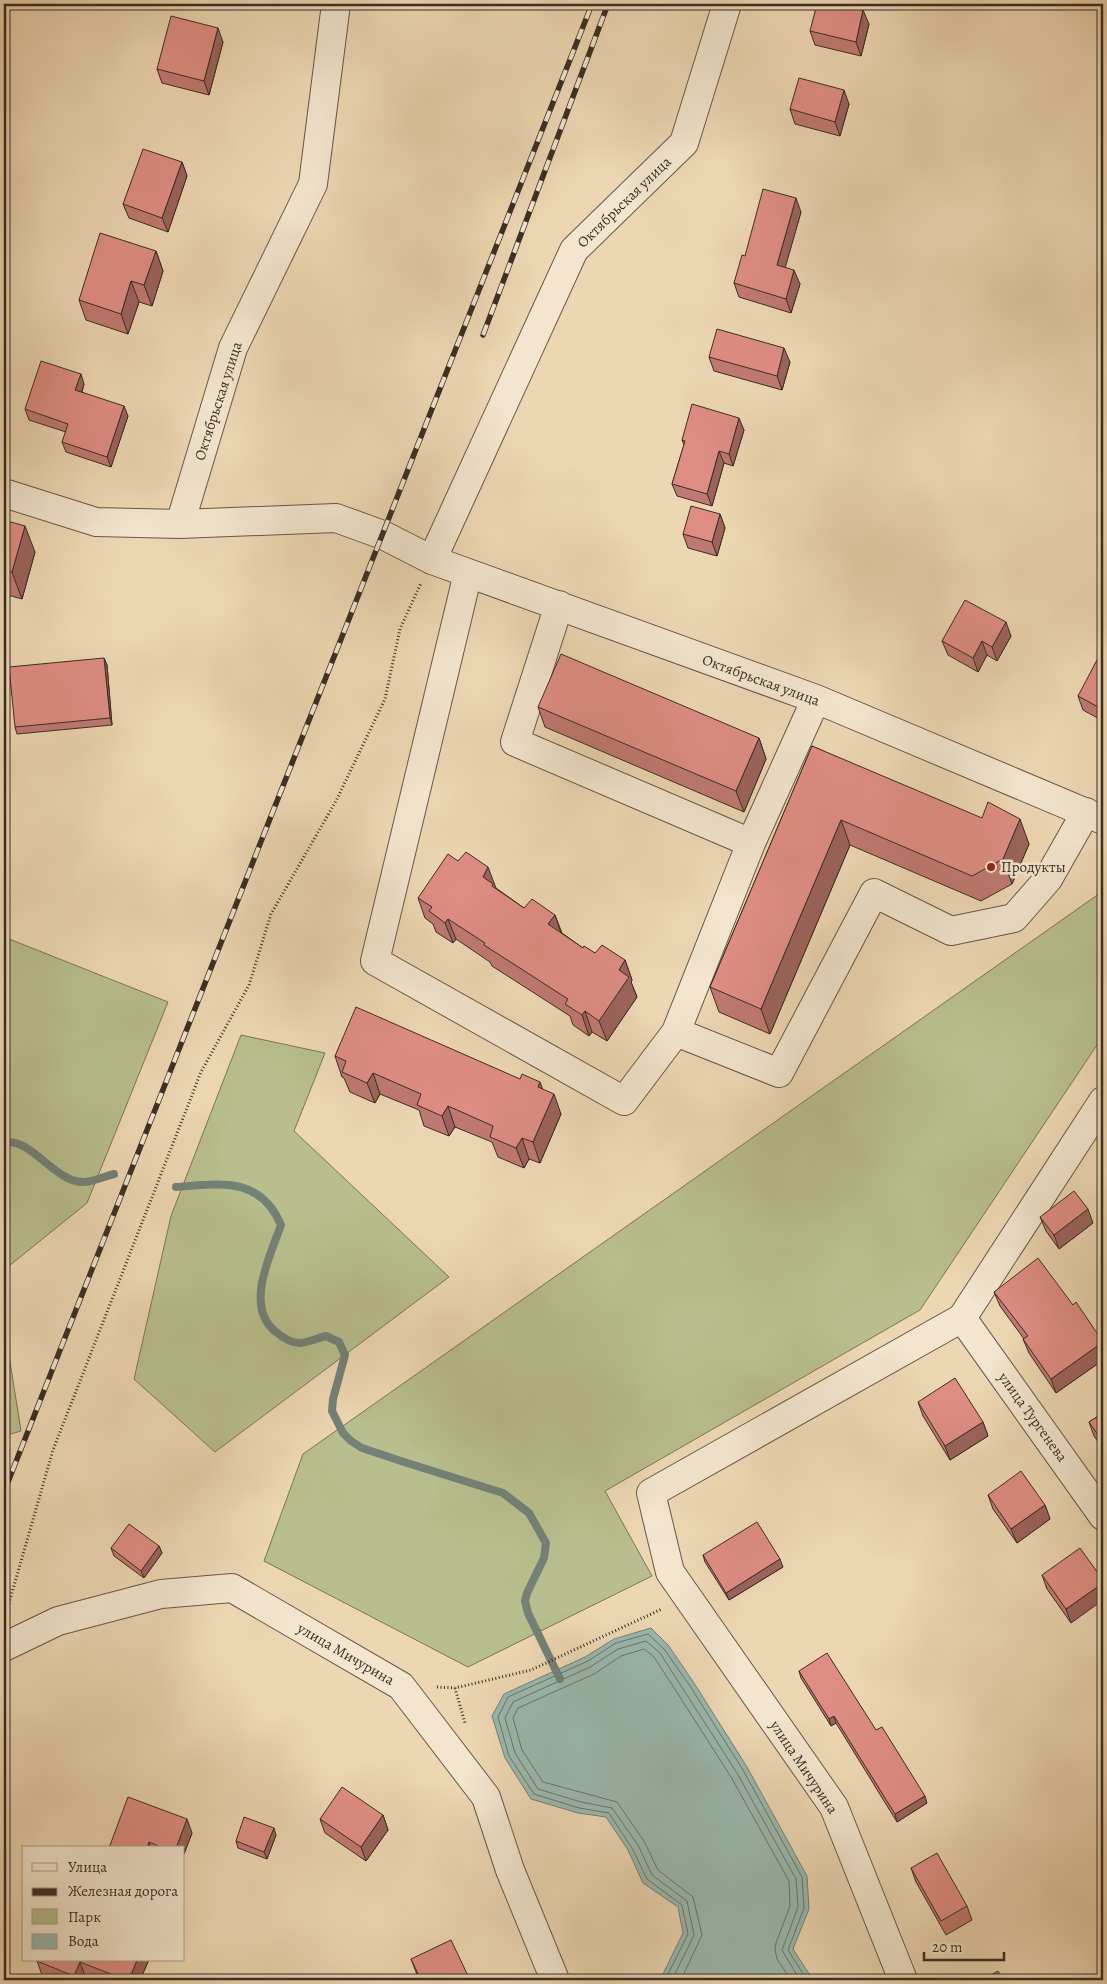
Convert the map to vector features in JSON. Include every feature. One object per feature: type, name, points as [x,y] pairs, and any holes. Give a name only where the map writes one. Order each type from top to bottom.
[{"type":"street","name":"Октябрьская улица","points":[[336,4],[313,184],[233,348],[180,524],[336,518],[383,535],[432,560],[816,699],[1095,816]]},
{"type":"street","name":"Октябрьская улица","points":[[432,560],[574,250],[684,144],[727,4]]},
{"type":"street","points":[[4,494],[96,522],[180,524]]},
{"type":"street","points":[[468,573],[375,961],[624,1101],[676,1032],[751,843],[816,699]]},
{"type":"street","points":[[559,605],[515,742],[751,843]]},
{"type":"street","points":[[676,1032],[779,1073],[874,894],[951,931],[1014,918],[1048,880],[1095,816]]},
{"type":"street","points":[[962,1318],[1103,1101]]},
{"type":"street","name":"улица Тургенева","points":[[962,1318],[1103,1516]]},
{"type":"street","name":"улица Мичурина","points":[[903,1980],[834,1807],[670,1572],[652,1493],[962,1318]]},
{"type":"street","name":"улица Мичурина","points":[[4,1647],[58,1621],[161,1594],[232,1588],[401,1686],[486,1796],[510,1870],[555,1980]]},
{"type":"path","points":[[4,1622],[53,1450],[201,1072],[249,985],[271,914],[336,801],[385,699],[400,629],[432,560]]},
{"type":"path","points":[[401,1686],[455,1688],[531,1670],[659,1609],[693,1607]]},
{"type":"green space","points":[[1103,891],[1103,1036],[920,1310],[605,1491],[652,1576],[468,1667],[264,1561],[303,1454]]},
{"type":"green space","points":[[4,937],[168,1002],[87,1203],[4,1270]]},
{"type":"green space","points":[[241,1035],[325,1053],[294,1131],[449,1277],[215,1452],[134,1379],[171,1216]]},
{"type":"green space","points":[[4,1324],[21,1431],[4,1436]]},
{"type":"water","points":[[651,1628],[668,1645],[747,1767],[807,1876],[809,1909],[793,1949],[813,1980],[660,1980],[683,1933],[678,1907],[643,1883],[628,1850],[606,1817],[578,1813],[531,1799],[505,1758],[492,1716],[504,1694],[585,1657],[614,1639]]},
{"type":"building","points":[[817,4],[838,4],[863,10],[856,42],[810,31]]},
{"type":"building","points":[[171,16],[218,28],[204,81],[157,69]]},
{"type":"building","points":[[799,78],[844,90],[835,122],[790,109]]},
{"type":"building","points":[[143,149],[182,162],[162,218],[123,204]]},
{"type":"building","points":[[763,189],[796,198],[777,265],[794,270],[786,299],[734,283],[742,255],[745,256]]},
{"type":"building","points":[[100,233],[156,251],[144,285],[131,281],[121,314],[79,300]]},
{"type":"building","points":[[717,329],[784,348],[777,376],[709,357]]},
{"type":"building","points":[[41,361],[81,374],[75,390],[124,406],[107,457],[62,442],[68,424],[25,409]]},
{"type":"building","points":[[692,404],[739,418],[729,454],[719,451],[707,494],[672,484],[685,441],[682,440]]},
{"type":"building","points":[[691,506],[720,514],[712,542],[683,534]]},
{"type":"building","points":[[4,520],[25,526],[12,572],[4,570]]},
{"type":"building","points":[[965,600],[1006,622],[992,647],[982,641],[973,658],[942,641]]},
{"type":"building","points":[[561,654],[759,738],[736,791],[538,707]]},
{"type":"building","points":[[104,658],[110,718],[15,727],[9,667]]},
{"type":"building","points":[[1097,660],[1103,664],[1103,703],[1100,708],[1078,696]]},
{"type":"building","points":[[812,746],[982,818],[988,802],[1020,819],[1003,859],[972,876],[841,820],[761,1009],[710,987]]},
{"type":"building","points":[[466,852],[488,867],[483,877],[493,884],[492,886],[524,908],[532,899],[555,915],[548,924],[583,948],[584,946],[595,953],[602,945],[625,960],[619,970],[629,977],[599,1021],[585,1011],[582,1015],[565,1004],[568,999],[484,945],[485,943],[448,919],[445,923],[429,911],[432,907],[418,898],[448,854],[458,861]]},
{"type":"building","points":[[356,1007],[520,1079],[522,1074],[540,1082],[538,1087],[554,1094],[533,1142],[522,1138],[516,1148],[490,1137],[493,1126],[448,1106],[442,1116],[417,1105],[421,1094],[373,1073],[367,1083],[342,1072],[346,1061],[335,1056]]},
{"type":"building","points":[[1074,1191],[1088,1209],[1054,1235],[1040,1217]]},
{"type":"building","points":[[1038,1258],[1073,1305],[1076,1302],[1103,1342],[1051,1379],[1023,1339],[1028,1336],[994,1292]]},
{"type":"building","points":[[955,1378],[983,1422],[945,1446],[918,1402]]},
{"type":"building","points":[[1103,1413],[1103,1442],[1089,1422]]},
{"type":"building","points":[[1021,1471],[1045,1505],[1011,1529],[988,1495]]},
{"type":"building","points":[[757,1522],[780,1559],[726,1593],[703,1555]]},
{"type":"building","points":[[129,1524],[159,1546],[141,1571],[111,1548]]},
{"type":"building","points":[[1080,1548],[1103,1580],[1103,1583],[1066,1609],[1042,1575]]},
{"type":"building","points":[[827,1653],[876,1730],[882,1727],[925,1796],[895,1814],[834,1716],[829,1719],[799,1671]]},
{"type":"building","points":[[342,1787],[383,1815],[361,1847],[320,1819]]},
{"type":"building","points":[[128,1797],[187,1819],[177,1846],[158,1846],[149,1842],[148,1846],[110,1846]]},
{"type":"building","points":[[244,1817],[274,1828],[264,1852],[236,1841]]},
{"type":"building","points":[[937,1853],[967,1906],[941,1921],[911,1868]]},
{"type":"building","points":[[451,1940],[470,1980],[421,1980],[411,1959]]},
{"type":"building","points":[[39,1962],[80,1962],[74,1976]]},
{"type":"building","points":[[80,1962],[136,1962],[129,1980]]},
{"type":"building","points":[[998,1971],[1003,1980],[982,1980]]},
{"type":"waterway","points":[[4,1143],[14,1143],[23,1146],[62,1175],[72,1180],[87,1182],[114,1174]]},
{"type":"waterway","points":[[176,1187],[238,1186],[262,1198],[272,1209],[281,1225],[262,1281],[262,1309],[267,1321],[276,1332],[290,1341],[300,1343],[326,1336],[339,1342],[345,1355],[333,1399],[332,1411],[343,1433],[351,1441],[362,1448],[503,1493],[529,1513],[546,1543],[544,1558],[525,1601],[528,1613],[560,1679]]},
{"type":"railway","points":[[4,1492],[592,4]]},
{"type":"railway","points":[[483,335],[608,4]]},
{"type":"place","name":"Продукты","points":[[991,867]]}]
